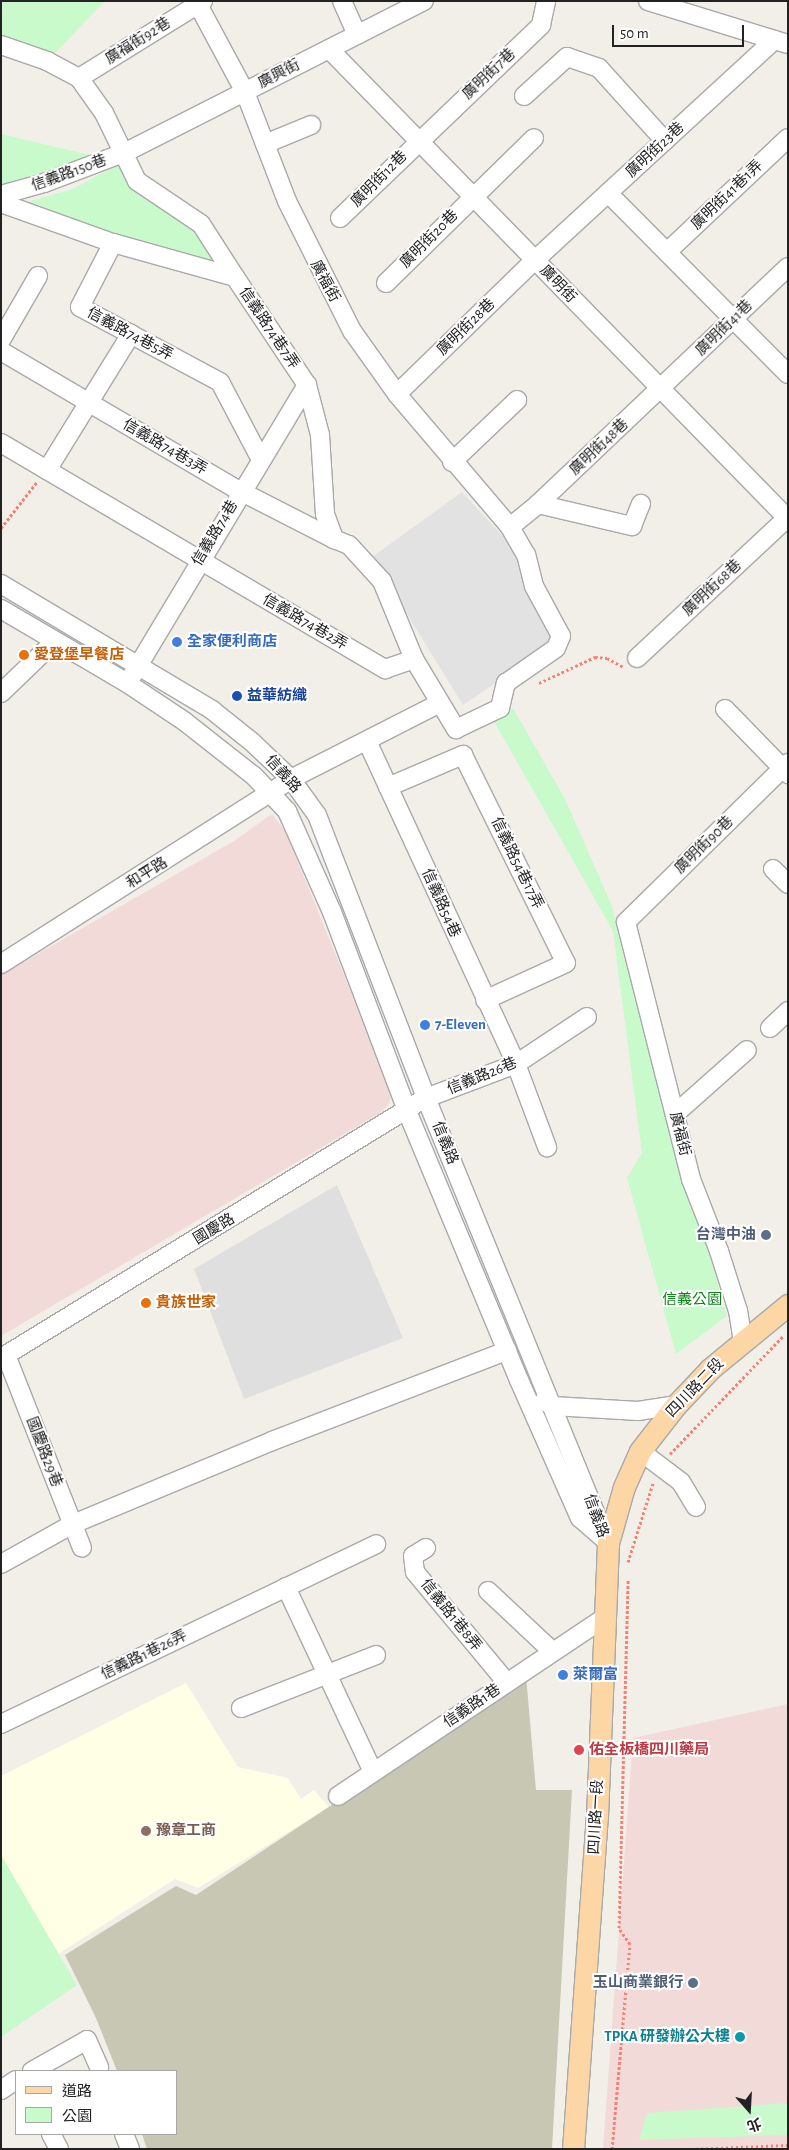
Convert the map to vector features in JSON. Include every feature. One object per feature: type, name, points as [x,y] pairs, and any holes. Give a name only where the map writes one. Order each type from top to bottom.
[{"type":"main road","name":"四川路二段","points":[[624,1487],[640,1451],[676,1405],[710,1369],[788,1305]]},
{"type":"main road","name":"四川路一段","points":[[573,2149],[596,1817],[608,1543],[624,1487]]},
{"type":"street","points":[[342,1],[357,35]]},
{"type":"street","name":"廣興街","points":[[130,149],[424,1]]},
{"type":"street","name":"廣明街7巷","points":[[418,140],[541,25],[546,1]]},
{"type":"street","points":[[648,1],[781,42]]},
{"type":"street","name":"廣福街92巷","points":[[79,78],[199,2]]},
{"type":"street","name":"廣福街","points":[[199,2],[245,92],[316,265],[352,330],[397,394],[452,462],[510,527],[526,555],[534,586],[561,636],[556,648],[506,683],[500,708],[456,729],[440,703]]},
{"type":"street","name":"廣明街23巷","points":[[535,260],[665,141],[781,42]]},
{"type":"street","points":[[1,45],[39,58],[79,78],[130,149],[137,181],[201,224],[235,277]]},
{"type":"street","name":"廣明街","points":[[329,49],[787,518]]},
{"type":"street","points":[[524,96],[566,57],[599,68],[665,141]]},
{"type":"street","points":[[266,144],[311,125]]},
{"type":"street","name":"廣明街20巷","points":[[386,283],[472,196],[534,138]]},
{"type":"street","name":"廣明街41巷1弄","points":[[667,252],[788,138]]},
{"type":"street","name":"廣明街12巷","points":[[340,218],[418,140]]},
{"type":"street","name":"信義路150巷","points":[[1,194],[44,183],[130,149]]},
{"type":"street","points":[[608,193],[788,374]]},
{"type":"street","points":[[1,203],[113,243]]},
{"type":"street","name":"信義路74巷7弄","points":[[113,243],[235,277],[307,385],[320,435],[325,514],[334,539]]},
{"type":"street","name":"信義路74巷5弄","points":[[113,243],[80,308],[220,382],[260,458]]},
{"type":"street","name":"廣明街28巷","points":[[397,394],[535,260]]},
{"type":"street","name":"廣明街41巷","points":[[661,389],[788,267]]},
{"type":"street","points":[[1,340],[38,276]]},
{"type":"street","points":[[47,470],[131,334]]},
{"type":"street","name":"信義路74巷3弄","points":[[1,351],[240,491],[349,545],[382,581],[414,659],[440,703]]},
{"type":"street","name":"信義路74巷","points":[[127,683],[240,491],[307,385]]},
{"type":"street","name":"廣明街48巷","points":[[510,527],[538,504],[661,389]]},
{"type":"street","points":[[452,462],[517,400]]},
{"type":"street","points":[[1,442],[199,560]]},
{"type":"street","points":[[538,504],[632,526],[641,504]]},
{"type":"street","name":"廣明街68巷","points":[[637,658],[787,518]]},
{"type":"street","name":"信義路74巷2弄","points":[[199,560],[385,669],[414,659]]},
{"type":"street","name":"信義路","points":[[1,584],[137,667],[212,710],[252,742],[291,779],[317,815],[426,1098],[608,1543]]},
{"type":"street","name":"信義路","points":[[1,609],[127,683],[223,750],[272,794],[287,811],[332,912],[407,1111],[519,1380],[580,1518],[608,1543]]},
{"type":"street","points":[[1,693],[55,640]]},
{"type":"street","points":[[291,779],[440,703]]},
{"type":"street","name":"廣明街90巷","points":[[626,922],[786,769],[725,709]]},
{"type":"street","name":"信義路54巷","points":[[367,741],[516,1064],[547,1147]]},
{"type":"street","name":"信義路54巷17弄","points":[[388,787],[463,755],[566,963],[485,1000]]},
{"type":"street","name":"和平路","points":[[1,964],[272,794],[291,779]]},
{"type":"street","points":[[773,869],[788,884]]},
{"type":"street","name":"廣福街","points":[[626,922],[691,1179],[738,1311],[743,1342]]},
{"type":"street","points":[[770,1028],[788,1011]]},
{"type":"street","name":"信義路26巷","points":[[426,1098],[516,1064],[587,1017]]},
{"type":"street","points":[[675,1114],[747,1050]]},
{"type":"street","name":"國慶路","points":[[4,1356],[426,1098]]},
{"type":"street","points":[[1,1564],[73,1524],[272,1440],[507,1351]]},
{"type":"street","name":"國慶路29巷","points":[[4,1356],[82,1548]]},
{"type":"street","points":[[519,1380],[539,1399],[553,1406],[638,1411],[676,1405]]},
{"type":"street","points":[[640,1451],[682,1482],[696,1507]]},
{"type":"street","name":"信義路1巷26弄","points":[[1,1724],[376,1544]]},
{"type":"street","name":"信義路1巷8弄","points":[[426,1548],[413,1556],[415,1572],[507,1683]]},
{"type":"street","points":[[286,1587],[374,1772]]},
{"type":"street","points":[[488,1591],[553,1652]]},
{"type":"street","name":"信義路1巷","points":[[338,1796],[605,1617]]},
{"type":"street","points":[[241,1708],[376,1654]]},
{"type":"street","points":[[34,2070],[87,2040],[99,2067]]},
{"type":"street","points":[[1,2090],[15,2081]]},
{"type":"street","points":[[52,2135],[59,2149]]},
{"type":"street","points":[[124,2135],[130,2149]]},
{"type":"path","points":[[1,528],[47,470]]},
{"type":"path","points":[[534,685],[595,657],[607,658],[628,669],[637,658]]},
{"type":"path","points":[[612,2149],[630,1944],[619,1928],[628,1560],[659,1465],[788,1332]]},
{"type":"path","points":[[692,2149],[788,2145]]},
{"type":"shaded area","points":[[462,492],[519,554],[552,645],[463,705],[372,557]]},
{"type":"shaded area","points":[[272,814],[286,833],[392,1092],[389,1104],[380,1113],[1,1336],[1,975],[234,841]]},
{"type":"shaded area","points":[[337,1185],[403,1338],[244,1399],[194,1269]]},
{"type":"shaded area","points":[[526,1676],[536,1790],[572,1790],[552,2149],[147,2149],[142,2135],[178,2135],[178,2070],[117,2070],[96,2018],[65,1955],[176,1886],[196,1895]]},
{"type":"shaded area","name":"豫章工商","points":[[186,1683],[238,1767],[288,1778],[301,1799],[314,1790],[329,1807],[198,1888],[175,1879],[58,1954],[1,1855],[1,1776]]},
{"type":"shaded area","points":[[788,1704],[788,2149],[603,2149],[633,1738]]},
{"type":"green space","points":[[1,1],[105,1],[54,54],[1,40]]},
{"type":"green space","points":[[1,134],[90,155],[57,170],[1,186]]},
{"type":"green space","points":[[119,164],[133,191],[195,231],[231,274],[17,205],[73,189]]},
{"type":"green space","name":"信義公園","points":[[513,708],[565,799],[612,906],[684,1190],[701,1225],[727,1316],[676,1354],[627,1178],[642,1153],[613,931],[491,716]]},
{"type":"green space","points":[[1,1855],[77,1985],[1,2037]]},
{"type":"green space","points":[[788,2103],[788,2135],[639,2140],[647,2113]]},
{"type":"place","name":"全家便利商店","points":[[177,642]]},
{"type":"place","name":"愛登堡早餐店","points":[[24,655]]},
{"type":"place","name":"益華紡織","points":[[237,696]]},
{"type":"place","name":"7-Eleven","points":[[425,1025]]},
{"type":"place","name":"台灣中油","points":[[766,1235]]},
{"type":"place","name":"貴族世家","points":[[146,1303]]},
{"type":"place","name":"萊爾富","points":[[563,1675]]},
{"type":"place","name":"佑全板橋四川藥局","points":[[579,1750]]},
{"type":"place","name":"豫章工商","points":[[146,1831]]},
{"type":"place","name":"玉山商業銀行","points":[[693,1983]]},
{"type":"place","name":"TPKA 研發辦公大樓","points":[[740,2037]]}]
